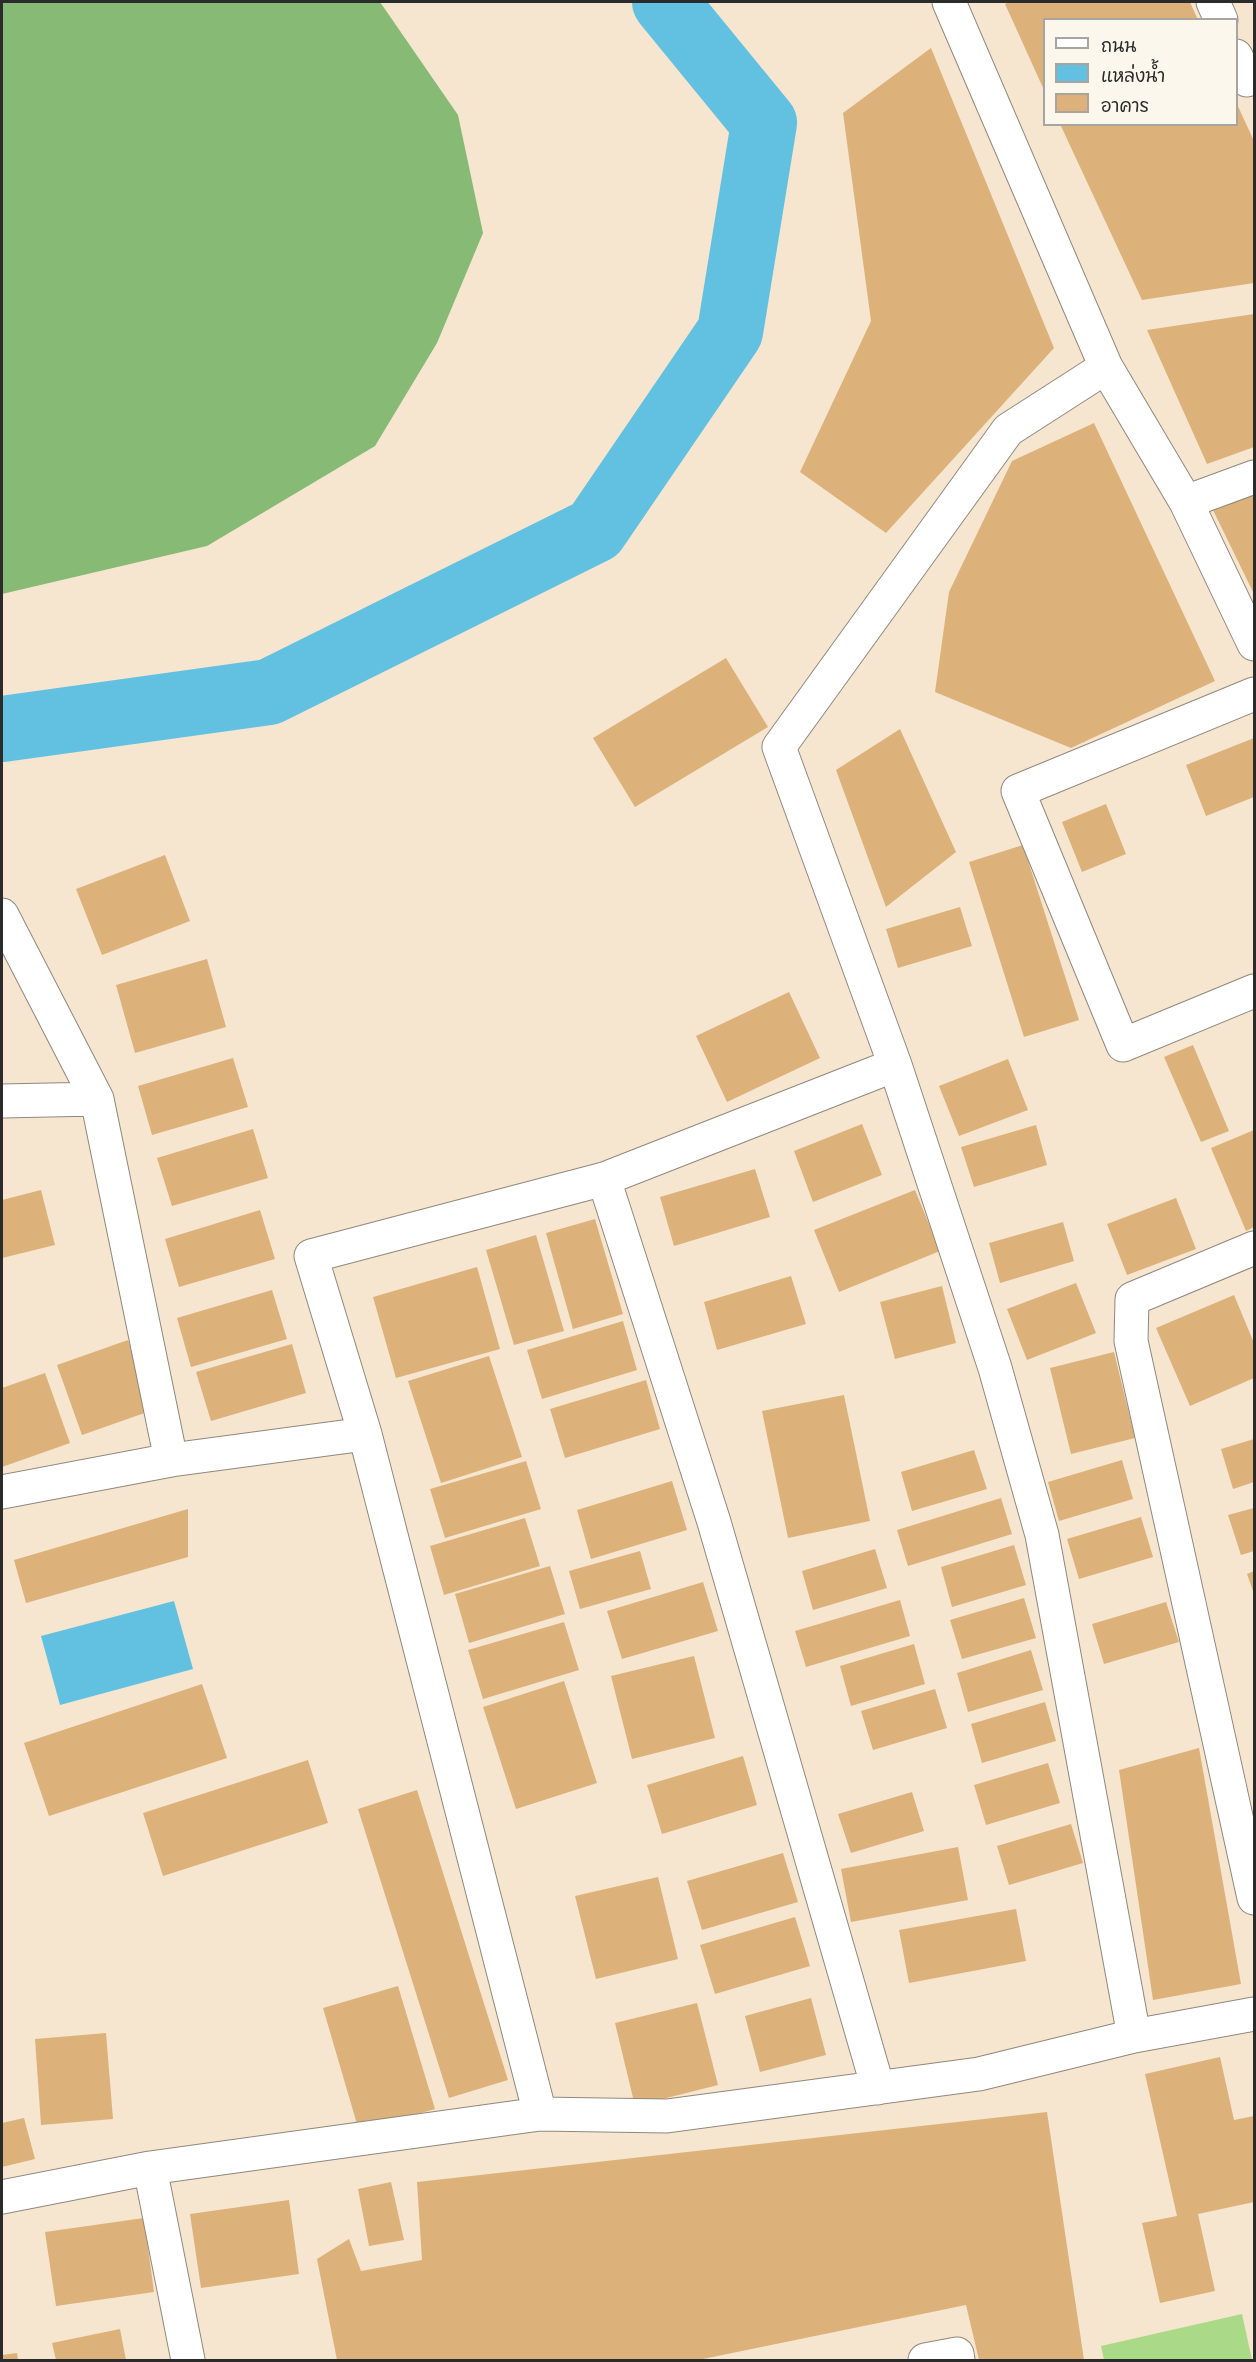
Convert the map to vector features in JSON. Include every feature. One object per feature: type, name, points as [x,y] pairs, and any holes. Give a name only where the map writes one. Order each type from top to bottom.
[{"type":"street","points":[[950,2],[1106,367],[1186,502],[1254,644]]},
{"type":"street","points":[[1213,2],[1220,18]]},
{"type":"street","points":[[1106,367],[1008,430],[779,747],[895,1065],[995,1368],[1042,1535],[1134,2037]]},
{"type":"street","points":[[1186,502],[1254,477]]},
{"type":"street","points":[[1254,694],[1018,791],[1123,1045],[1254,991]]},
{"type":"street","points":[[2,915],[97,1099],[171,1460]]},
{"type":"street","points":[[540,2114],[365,1434],[311,1256],[604,1179],[895,1065]]},
{"type":"street","points":[[2,1101],[97,1099]]},
{"type":"street","points":[[604,1179],[714,1522],[878,2088]]},
{"type":"street","points":[[1254,1248],[1132,1299],[1131,1341],[1254,1898]]},
{"type":"street","points":[[2,1492],[171,1460],[365,1434]]},
{"type":"street","points":[[2,2197],[150,2168],[540,2114],[667,2116],[979,2074],[1134,2037],[1254,2014]]},
{"type":"street","points":[[150,2168],[188,2361]]},
{"type":"street","points":[[925,2361],[957,2354],[958,2361]]},
{"type":"green space","points":[[2,2],[380,2],[458,115],[483,233],[437,343],[375,446],[207,546],[2,594]]},
{"type":"green space","points":[[1242,2314],[1252,2360],[1104,2360],[1101,2346]]},
{"type":"water","points":[[174,1601],[193,1669],[60,1705],[41,1636]]},
{"type":"building","points":[[1009,2],[1190,2],[1197,18],[1043,18],[1043,88],[1005,4]]},
{"type":"building","points":[[931,48],[1054,348],[886,533],[800,472],[871,321],[843,113]]},
{"type":"building","points":[[1238,106],[1254,141],[1254,283],[1142,300],[1061,126],[1238,126]]},
{"type":"building","points":[[1254,314],[1254,447],[1207,464],[1147,330]]},
{"type":"building","points":[[1094,423],[1215,681],[1071,748],[935,692],[949,592],[1012,461]]},
{"type":"building","points":[[1254,491],[1254,594],[1211,506]]},
{"type":"building","points":[[726,658],[768,727],[635,807],[593,738]]},
{"type":"building","points":[[900,729],[956,852],[886,907],[836,770]]},
{"type":"building","points":[[1254,738],[1254,797],[1206,816],[1186,765]]},
{"type":"building","points":[[1106,804],[1126,854],[1082,872],[1062,822]]},
{"type":"building","points":[[1023,845],[1079,1020],[1024,1037],[969,862]]},
{"type":"building","points":[[165,855],[190,921],[102,955],[76,889]]},
{"type":"building","points":[[960,907],[972,946],[898,968],[886,929]]},
{"type":"building","points":[[207,959],[226,1027],[135,1053],[116,985]]},
{"type":"building","points":[[789,992],[820,1058],[727,1102],[696,1036]]},
{"type":"building","points":[[1193,1045],[1229,1131],[1201,1142],[1164,1057]]},
{"type":"building","points":[[233,1058],[248,1107],[152,1135],[138,1086]]},
{"type":"building","points":[[1008,1059],[1028,1110],[959,1136],[939,1086]]},
{"type":"building","points":[[862,1124],[882,1175],[813,1202],[794,1151]]},
{"type":"building","points":[[1036,1125],[1047,1165],[974,1187],[961,1147]]},
{"type":"building","points":[[253,1129],[268,1178],[172,1206],[157,1158]]},
{"type":"building","points":[[1254,1130],[1254,1227],[1246,1231],[1211,1148]]},
{"type":"building","points":[[755,1169],[770,1217],[674,1246],[660,1197]]},
{"type":"building","points":[[41,1190],[55,1245],[2,1258],[2,1200]]},
{"type":"building","points":[[915,1190],[940,1251],[839,1292],[814,1230]]},
{"type":"building","points":[[1176,1198],[1196,1249],[1127,1275],[1107,1224]]},
{"type":"building","points":[[260,1210],[275,1259],[179,1287],[165,1239]]},
{"type":"building","points":[[595,1219],[623,1314],[573,1329],[546,1233]]},
{"type":"building","points":[[1063,1222],[1074,1261],[1000,1283],[989,1243]]},
{"type":"building","points":[[536,1235],[564,1331],[514,1345],[486,1250]]},
{"type":"building","points":[[477,1267],[500,1349],[396,1378],[373,1297]]},
{"type":"building","points":[[791,1276],[806,1324],[717,1350],[704,1302]]},
{"type":"building","points":[[1076,1283],[1096,1333],[1027,1360],[1007,1309]]},
{"type":"building","points":[[942,1286],[956,1343],[895,1359],[880,1302]]},
{"type":"building","points":[[272,1290],[287,1339],[191,1367],[177,1318]]},
{"type":"building","points":[[1234,1295],[1254,1343],[1254,1378],[1190,1406],[1156,1328]]},
{"type":"building","points":[[623,1321],[637,1370],[542,1399],[527,1350]]},
{"type":"building","points":[[128,1340],[153,1410],[82,1435],[57,1365]]},
{"type":"building","points":[[292,1344],[306,1393],[211,1421],[196,1372]]},
{"type":"building","points":[[1114,1352],[1135,1438],[1071,1454],[1050,1368]]},
{"type":"building","points":[[489,1356],[522,1457],[441,1483],[408,1381]]},
{"type":"building","points":[[45,1373],[70,1443],[2,1467],[2,1388]]},
{"type":"building","points":[[646,1380],[660,1429],[565,1458],[550,1409]]},
{"type":"building","points":[[844,1395],[870,1521],[788,1538],[762,1411]]},
{"type":"building","points":[[1254,1439],[1254,1482],[1233,1489],[1221,1449]]},
{"type":"building","points":[[974,1450],[987,1489],[912,1511],[901,1472]]},
{"type":"building","points":[[1122,1460],[1133,1499],[1059,1521],[1048,1482]]},
{"type":"building","points":[[526,1461],[541,1509],[445,1538],[430,1489]]},
{"type":"building","points":[[672,1481],[687,1530],[591,1559],[577,1510]]},
{"type":"building","points":[[1001,1498],[1012,1534],[908,1566],[897,1530]]},
{"type":"building","points":[[1254,1508],[1254,1551],[1241,1555],[1228,1515]]},
{"type":"building","points":[[188,1509],[188,1557],[26,1603],[14,1560]]},
{"type":"building","points":[[1141,1517],[1153,1557],[1079,1579],[1067,1539]]},
{"type":"building","points":[[525,1518],[540,1566],[444,1595],[430,1546]]},
{"type":"building","points":[[1014,1545],[1026,1585],[952,1607],[941,1567]]},
{"type":"building","points":[[875,1549],[887,1588],[813,1610],[802,1571]]},
{"type":"building","points":[[640,1551],[651,1589],[580,1609],[569,1571]]},
{"type":"building","points":[[550,1566],[565,1614],[469,1643],[455,1594]]},
{"type":"building","points":[[1254,1571],[1254,1594],[1247,1574]]},
{"type":"building","points":[[703,1582],[718,1631],[622,1659],[607,1611]]},
{"type":"building","points":[[1024,1598],[1036,1638],[962,1659],[950,1620]]},
{"type":"building","points":[[900,1600],[910,1636],[806,1667],[795,1631]]},
{"type":"building","points":[[1166,1602],[1179,1642],[1104,1664],[1092,1624]]},
{"type":"building","points":[[564,1622],[579,1670],[483,1699],[468,1650]]},
{"type":"building","points":[[914,1644],[925,1684],[851,1706],[840,1666]]},
{"type":"building","points":[[1031,1650],[1043,1690],[968,1712],[957,1673]]},
{"type":"building","points":[[694,1656],[715,1738],[632,1759],[611,1676]]},
{"type":"building","points":[[564,1681],[597,1783],[516,1809],[483,1707]]},
{"type":"building","points":[[202,1684],[227,1758],[49,1816],[24,1743]]},
{"type":"building","points":[[935,1689],[947,1728],[873,1750],[861,1711]]},
{"type":"building","points":[[1045,1702],[1056,1741],[982,1763],[971,1724]]},
{"type":"building","points":[[1199,1748],[1241,1984],[1153,2000],[1119,1770]]},
{"type":"building","points":[[743,1756],[757,1805],[662,1834],[647,1785]]},
{"type":"building","points":[[308,1760],[328,1823],[163,1876],[143,1813]]},
{"type":"building","points":[[1048,1763],[1060,1803],[986,1825],[974,1785]]},
{"type":"building","points":[[417,1790],[508,2080],[449,2098],[358,1809]]},
{"type":"building","points":[[912,1792],[924,1831],[851,1853],[838,1814]]},
{"type":"building","points":[[1071,1824],[1083,1863],[1009,1885],[997,1846]]},
{"type":"building","points":[[958,1847],[968,1900],[851,1922],[841,1869]]},
{"type":"building","points":[[783,1853],[798,1902],[702,1930],[687,1881]]},
{"type":"building","points":[[658,1877],[678,1959],[596,1979],[575,1896]]},
{"type":"building","points":[[1016,1909],[1026,1961],[909,1983],[899,1930]]},
{"type":"building","points":[[795,1917],[810,1966],[715,1994],[700,1945]]},
{"type":"building","points":[[398,1986],[435,2109],[359,2131],[323,2008]]},
{"type":"building","points":[[811,1998],[826,2055],[760,2072],[745,2016]]},
{"type":"building","points":[[697,2003],[718,2085],[635,2106],[615,2023]]},
{"type":"building","points":[[106,2033],[113,2119],[41,2125],[35,2039]]},
{"type":"building","points":[[1220,2057],[1234,2120],[1254,2116],[1254,2202],[1198,2214],[1215,2291],[1160,2303],[1142,2223],[1177,2216],[1145,2074]]},
{"type":"building","points":[[1047,2112],[1084,2360],[979,2360],[966,2305],[698,2360],[337,2360],[317,2259],[349,2239],[361,2271],[422,2260],[417,2182]]},
{"type":"building","points":[[24,2118],[35,2159],[2,2167],[2,2123]]},
{"type":"building","points":[[391,2182],[404,2240],[369,2246],[358,2189]]},
{"type":"building","points":[[289,2200],[299,2274],[201,2288],[190,2214]]},
{"type":"building","points":[[144,2218],[154,2292],[56,2306],[45,2232]]},
{"type":"building","points":[[120,2329],[126,2360],[56,2360],[52,2343]]},
{"type":"building","points":[[17,2353],[18,2360],[2,2360],[2,2355]]},
{"type":"waterway","points":[[2,729],[269,692],[595,530],[730,332],[764,123],[665,2]]}]
